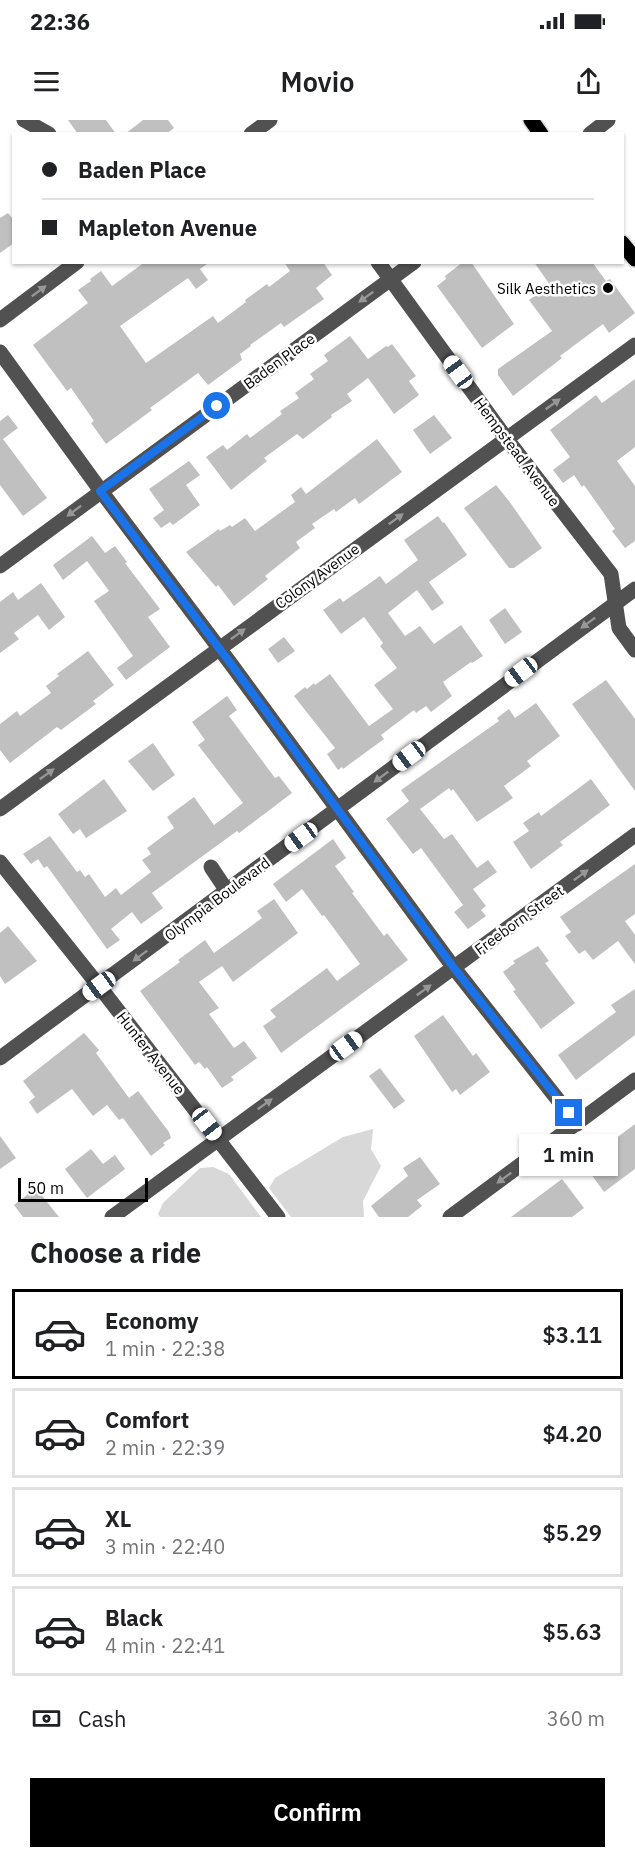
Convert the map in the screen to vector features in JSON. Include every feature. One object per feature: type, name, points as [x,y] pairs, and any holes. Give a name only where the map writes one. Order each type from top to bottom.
[{"type":"main road","points":[[624,245],[635,259]]},
{"type":"street","points":[[24,120],[45,132]]},
{"type":"street","points":[[593,132],[608,120]]},
{"type":"street","points":[[255,132],[271,125]]},
{"type":"street","points":[[0,320],[74,264]]},
{"type":"street","name":"Hempstead Avenue","points":[[380,264],[506,438],[610,574],[619,627],[635,650]]},
{"type":"street","name":"Baden Place","points":[[0,566],[411,264]]},
{"type":"street","name":"Colony Avenue","points":[[0,809],[635,345]]},
{"type":"street","points":[[0,352],[100,491],[219,648],[454,968],[577,1124]]},
{"type":"street","name":"Olympia Boulevard","points":[[0,1058],[635,589]]},
{"type":"street","name":"Freeborn Street","points":[[112,1217],[635,835]]},
{"type":"street","name":"Hunter Avenue","points":[[0,862],[278,1217]]},
{"type":"street","points":[[211,867],[227,891]]},
{"type":"street","points":[[450,1217],[635,1080]]},
{"type":"shaded area","points":[[373,1129],[371,1149],[381,1166],[363,1201],[364,1217],[291,1217],[269,1188],[275,1178],[343,1137]]},
{"type":"shaded area","points":[[213,1167],[229,1174],[261,1217],[160,1217],[158,1214],[163,1203],[200,1168]]},
{"type":"building","points":[[68,120],[106,120],[115,132],[77,132]]},
{"type":"building","points":[[143,120],[168,120],[174,128],[169,132],[128,132]]},
{"type":"building","points":[[8,213],[12,218],[12,244],[0,253],[0,218]]},
{"type":"building","points":[[142,264],[207,264],[200,269],[208,280],[196,289],[188,278],[120,326],[146,363],[213,316],[218,323],[267,284],[269,287],[290,271],[285,264],[324,264],[332,275],[316,288],[324,299],[284,327],[281,323],[250,345],[240,354],[242,360],[208,385],[198,373],[106,444],[91,423],[94,421],[71,388],[67,391],[33,345],[88,303],[78,290],[91,281],[90,279],[101,271],[112,286]]},
{"type":"building","points":[[460,264],[472,264],[514,324],[482,348],[437,286],[446,279],[445,276]]},
{"type":"building","points":[[535,264],[593,264],[606,281],[610,279],[635,313],[609,333],[603,324],[560,356],[562,358],[513,396],[498,375],[498,369],[552,331],[529,300],[550,285]]},
{"type":"building","points":[[350,336],[368,359],[392,344],[416,376],[409,381],[419,395],[394,414],[368,378],[347,394],[352,401],[331,415],[332,417],[303,439],[297,434],[264,458],[267,461],[231,490],[206,457],[223,445],[227,450],[247,434],[250,438],[282,414],[280,411],[299,398],[295,393],[314,379],[310,374],[328,361],[324,355]]},
{"type":"building","points":[[635,379],[635,447],[617,461],[635,486],[635,541],[625,548],[612,531],[615,529],[584,485],[582,487],[574,475],[563,483],[553,470],[570,457],[550,430],[596,395],[602,403]]},
{"type":"building","points":[[8,415],[18,428],[3,439],[47,498],[23,516],[0,485],[0,421]]},
{"type":"building","points":[[434,415],[452,438],[430,454],[413,430]]},
{"type":"building","points":[[377,439],[402,472],[359,504],[355,498],[336,512],[334,509],[312,524],[315,528],[296,542],[300,548],[265,576],[268,579],[234,606],[218,585],[216,587],[186,552],[219,529],[220,531],[230,525],[232,527],[245,518],[255,531],[295,502],[291,495],[301,487],[306,494]]},
{"type":"building","points":[[189,461],[200,475],[186,485],[200,505],[173,525],[170,522],[161,528],[153,518],[164,510],[149,489]]},
{"type":"building","points":[[496,485],[542,548],[514,568],[509,568],[464,508]]},
{"type":"building","points":[[438,516],[467,555],[429,582],[444,603],[432,611],[417,590],[388,613],[405,636],[420,626],[434,644],[461,625],[483,656],[443,682],[452,696],[431,712],[426,706],[416,713],[414,710],[381,735],[384,739],[343,769],[342,767],[338,770],[327,754],[335,748],[294,696],[305,687],[307,689],[314,683],[315,685],[330,674],[369,726],[393,709],[374,685],[397,668],[380,646],[383,643],[364,617],[341,634],[323,610],[340,598],[343,602],[380,576],[386,584],[418,560],[404,540]]},
{"type":"building","points":[[92,536],[105,553],[115,546],[127,562],[125,563],[160,609],[148,617],[170,647],[126,680],[117,668],[133,656],[94,601],[109,591],[87,561],[63,580],[53,565]]},
{"type":"building","points":[[41,583],[65,617],[49,630],[38,615],[14,633],[19,639],[0,653],[0,602],[13,592],[18,600]]},
{"type":"building","points":[[505,608],[522,632],[505,644],[489,620]]},
{"type":"building","points":[[284,637],[295,651],[278,663],[268,649]]},
{"type":"building","points":[[88,651],[114,685],[93,701],[96,704],[61,730],[57,727],[10,763],[0,750],[0,724],[17,711],[20,716],[51,693],[46,686],[59,676],[57,674]]},
{"type":"building","points":[[606,680],[635,719],[635,791],[572,704]]},
{"type":"building","points":[[227,696],[237,710],[229,716],[275,778],[279,776],[292,793],[152,893],[163,908],[141,924],[132,912],[111,929],[120,940],[107,949],[47,866],[44,868],[38,859],[31,864],[23,854],[50,836],[77,872],[80,870],[85,877],[89,874],[105,897],[116,888],[121,895],[151,872],[142,860],[151,854],[147,848],[174,828],[167,817],[194,797],[214,825],[243,803],[198,745],[205,740],[192,722]]},
{"type":"building","points":[[536,703],[560,736],[527,761],[531,766],[504,786],[513,798],[477,822],[453,789],[451,791],[449,788],[420,809],[444,839],[452,834],[477,868],[488,860],[497,872],[473,889],[486,906],[481,910],[486,916],[468,929],[454,912],[463,905],[421,848],[413,854],[386,819],[409,801],[401,790],[499,721],[497,718],[509,709],[515,718]]},
{"type":"building","points":[[153,743],[175,775],[153,791],[128,761]]},
{"type":"building","points":[[104,779],[127,811],[86,838],[80,829],[73,834],[58,814]]},
{"type":"building","points":[[591,779],[610,805],[560,842],[563,845],[531,869],[513,842],[529,831],[523,823],[539,812],[541,816]]},
{"type":"building","points":[[333,839],[346,858],[335,866],[384,936],[387,933],[408,960],[281,1053],[263,1026],[276,1017],[270,1010],[327,968],[337,981],[360,964],[302,889],[286,902],[273,884]]},
{"type":"building","points":[[635,864],[635,914],[625,921],[635,935],[635,964],[618,941],[593,960],[585,950],[579,954],[565,936],[571,932],[560,917]]},
{"type":"building","points":[[274,899],[298,933],[233,982],[222,966],[199,982],[219,1008],[209,1014],[234,1048],[244,1041],[257,1058],[231,1077],[234,1080],[222,1088],[207,1067],[205,1069],[199,1062],[195,1065],[140,991],[180,962],[178,960],[205,940],[214,953],[262,918],[257,911]]},
{"type":"building","points":[[8,926],[37,961],[5,984],[0,976],[0,933]]},
{"type":"building","points":[[538,946],[549,961],[545,963],[575,1003],[541,1029],[513,991],[516,990],[503,972],[515,963],[513,961]]},
{"type":"building","points":[[635,989],[635,1035],[576,1080],[558,1055],[616,1012],[611,1005]]},
{"type":"building","points":[[443,1015],[473,1056],[476,1053],[490,1072],[460,1095],[456,1089],[452,1092],[414,1036]]},
{"type":"building","points":[[84,1033],[99,1050],[96,1053],[129,1098],[138,1091],[169,1132],[171,1138],[151,1156],[123,1118],[119,1120],[107,1105],[93,1116],[72,1089],[37,1114],[29,1102],[35,1097],[23,1081]]},
{"type":"building","points":[[380,1068],[405,1101],[394,1109],[369,1076]]},
{"type":"building","points":[[635,1124],[635,1169],[604,1192],[583,1163]]},
{"type":"building","points":[[0,1136],[16,1158],[0,1169]]},
{"type":"building","points":[[91,1149],[103,1164],[115,1155],[125,1169],[87,1198],[65,1169]]},
{"type":"building","points":[[420,1157],[440,1184],[417,1200],[422,1206],[408,1217],[379,1217],[371,1206],[408,1176],[403,1168]]},
{"type":"building","points":[[562,1179],[584,1208],[572,1217],[511,1217]]},
{"type":"building","points":[[36,1188],[59,1217],[23,1217],[14,1205]]},
{"type":"place","name":"Silk Aesthetics","points":[[608,288]]},
{"type":"route","points":[[217,406],[100,491],[231,664],[454,968],[569,1113]]}]
